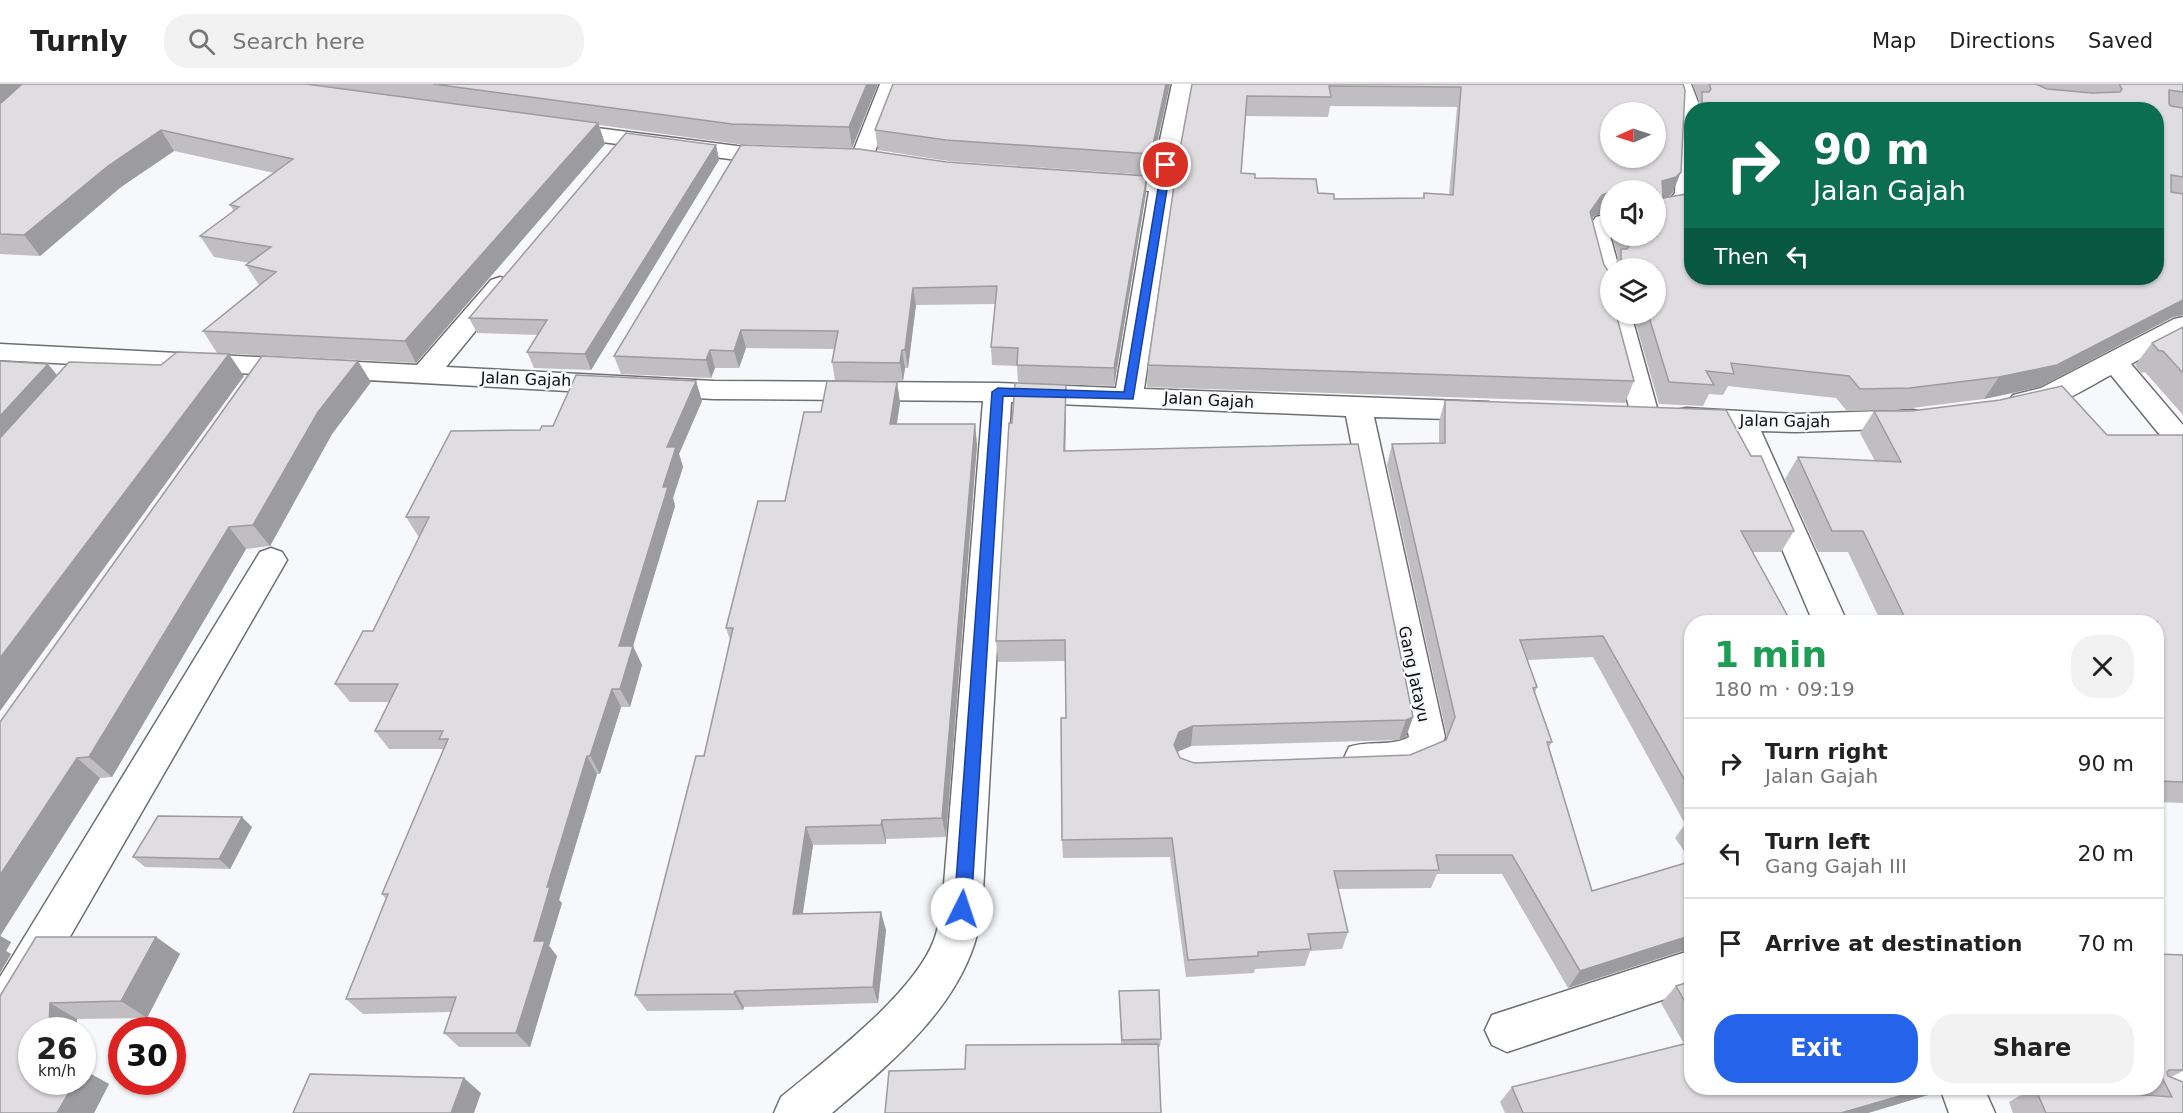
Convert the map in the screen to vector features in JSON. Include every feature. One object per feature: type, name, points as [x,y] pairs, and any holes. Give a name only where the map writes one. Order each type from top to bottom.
[{"type":"street","points":[[840,156],[873,159],[890,84]]},
{"type":"street","points":[[1129,396],[1162,186],[1182,84]]},
{"type":"street","points":[[1681,84],[1688,102]]},
{"type":"street","points":[[541,128],[615,148],[731,163],[805,155]]},
{"type":"street","points":[[1080,180],[1162,186]]},
{"type":"street","points":[[1666,208],[1677,206],[1684,198]]},
{"type":"street","points":[[1600,227],[1597,231],[1600,243]]},
{"type":"street","points":[[426,373],[517,265]]},
{"type":"street","name":"Jalan Gajah","points":[[1620,324],[1633,414],[1795,423],[1896,421],[1940,415]]},
{"type":"street","points":[[1995,407],[2049,396],[2183,325]]},
{"type":"street","name":"Jalan Gajah","points":[[0,352],[426,373],[485,378],[605,372],[725,390],[998,392],[1513,411]]},
{"type":"street","points":[[69,382],[92,357]]},
{"type":"street","points":[[2115,362],[2183,444]]},
{"type":"street","points":[[247,395],[268,366]]},
{"type":"street","points":[[797,1113],[916,1005],[935,980],[952,949],[962,909],[998,392]]},
{"type":"street","name":"Gang Jatayu","points":[[1333,759],[1403,757],[1423,748],[1427,737],[1358,407]]},
{"type":"street","points":[[1742,420],[1827,615]]},
{"type":"street","points":[[0,1017],[271,560]]},
{"type":"street","points":[[1507,1030],[1684,973]]},
{"type":"street","points":[[2164,1075],[2183,1077]]},
{"type":"street","points":[[1965,1095],[1972,1113]]},
{"type":"building","points":[[22,84],[306,84],[598,123],[405,341],[203,331],[276,272],[246,265],[271,247],[200,236],[239,207],[230,205],[293,159],[161,130],[108,166],[24,235],[0,234],[0,104]]},
{"type":"building","points":[[433,84],[867,84],[849,127],[732,124]]},
{"type":"building","points":[[893,84],[1166,84],[1151,154],[946,140],[875,130]]},
{"type":"building","points":[[1192,84],[1683,84],[1685,90],[1681,172],[1676,177],[1666,180],[1600,180],[1600,198],[1590,212],[1602,258],[1600,258],[1600,324],[1619,324],[1634,381],[1148,365],[1177,165]],"holes":[[[1329,86],[1461,87],[1453,195],[1424,193],[1424,198],[1334,199],[1334,194],[1318,193],[1316,179],[1255,178],[1255,174],[1241,173],[1247,96],[1331,97]]]},
{"type":"building","points":[[1709,84],[2036,84],[2047,89],[2092,93],[2120,92],[2122,89],[2119,84],[2183,84],[2183,92],[2169,90],[2169,104],[2183,108],[2183,177],[2171,175],[2171,192],[2183,194],[2183,300],[2057,365],[1999,377],[1910,388],[1860,389],[1849,376],[1731,363],[1734,374],[1706,371],[1714,385],[1669,382],[1651,324],[1666,324],[1666,258],[1621,258],[1621,249],[1627,249],[1629,246],[1666,246],[1666,197],[1684,194],[1684,285],[2164,285],[2164,102],[1702,102],[1702,92],[1709,92],[1711,89]]},
{"type":"building","points":[[626,133],[716,145],[585,354],[527,352],[547,320],[469,318]]},
{"type":"building","points":[[741,145],[859,149],[946,162],[1147,176],[1114,368],[1017,365],[1018,348],[991,347],[997,286],[913,288],[905,350],[902,350],[900,363],[832,362],[838,331],[741,330],[734,351],[710,350],[706,360],[614,356]]},
{"type":"building","points":[[2183,327],[2183,373],[2163,351],[2159,351],[2152,343]]},
{"type":"building","points":[[177,352],[229,354],[0,658],[0,438],[69,362],[161,365]]},
{"type":"building","points":[[262,356],[358,361],[318,412],[253,525],[229,527],[89,757],[77,758],[0,875],[0,722]]},
{"type":"building","points":[[0,361],[48,364],[0,416]]},
{"type":"building","points":[[576,375],[696,381],[667,447],[676,447],[663,487],[668,487],[619,646],[633,646],[620,689],[612,689],[590,756],[587,756],[547,887],[550,887],[534,941],[545,941],[516,1033],[444,1033],[456,997],[346,999],[388,894],[382,894],[448,739],[439,739],[443,731],[375,731],[398,684],[335,684],[363,631],[373,631],[429,517],[406,517],[451,431],[540,430],[542,426],[553,426]]},
{"type":"building","points":[[827,381],[897,382],[890,424],[975,424],[942,818],[882,820],[881,825],[806,827],[793,914],[881,912],[873,987],[735,991],[734,994],[635,995],[696,756],[704,756],[733,628],[726,628],[758,501],[785,501],[804,412],[821,412]]},
{"type":"building","points":[[1015,383],[1066,385],[1064,451],[1358,444],[1413,717],[1406,720],[1193,726],[1179,732],[1174,745],[1180,758],[1194,763],[1410,755],[1446,740],[1455,717],[1392,444],[1445,443],[1445,400],[1726,410],[1751,456],[1761,456],[1794,531],[1741,531],[1787,615],[1684,615],[1684,779],[1603,636],[1520,640],[1537,687],[1533,688],[1552,742],[1547,742],[1592,891],[1684,863],[1684,938],[1580,971],[1512,855],[1436,855],[1439,870],[1334,871],[1348,932],[1308,934],[1311,949],[1258,952],[1258,956],[1188,960],[1172,838],[1062,840],[1061,718],[1066,718],[1065,640],[996,641],[1009,423],[1012,423]]},
{"type":"building","points":[[2062,386],[2107,435],[2183,435],[2183,782],[2164,781],[2164,615],[1904,615],[1863,531],[1832,531],[1798,457],[1901,462],[1874,411],[1911,411],[2000,400]]},
{"type":"building","points":[[158,816],[242,817],[219,859],[133,857]]},
{"type":"building","points":[[36,937],[156,937],[121,1001],[50,1003],[49,1017],[18,1017],[18,1095],[67,1095],[57,1113],[0,1113],[0,996]]},
{"type":"building","points":[[2164,954],[2183,955],[2183,1070],[2167,1072],[2168,1076],[2183,1082],[2183,1113],[2046,1113],[2038,1095],[2172,1097],[2164,1082]]},
{"type":"building","points":[[1684,984],[1684,1000],[1676,986]]},
{"type":"building","points":[[1159,990],[1161,1039],[1122,1040],[1119,991]]},
{"type":"building","points":[[1158,1044],[1161,1113],[885,1113],[889,1071],[965,1069],[966,1045]]},
{"type":"building","points":[[1684,1044],[1684,1095],[1903,1095],[1841,1113],[1523,1113],[1512,1087]]},
{"type":"building","points":[[310,1074],[464,1078],[451,1113],[293,1113]]},
{"type":"route","points":[[962,909],[998,392],[1129,396],[1166,165]]}]
